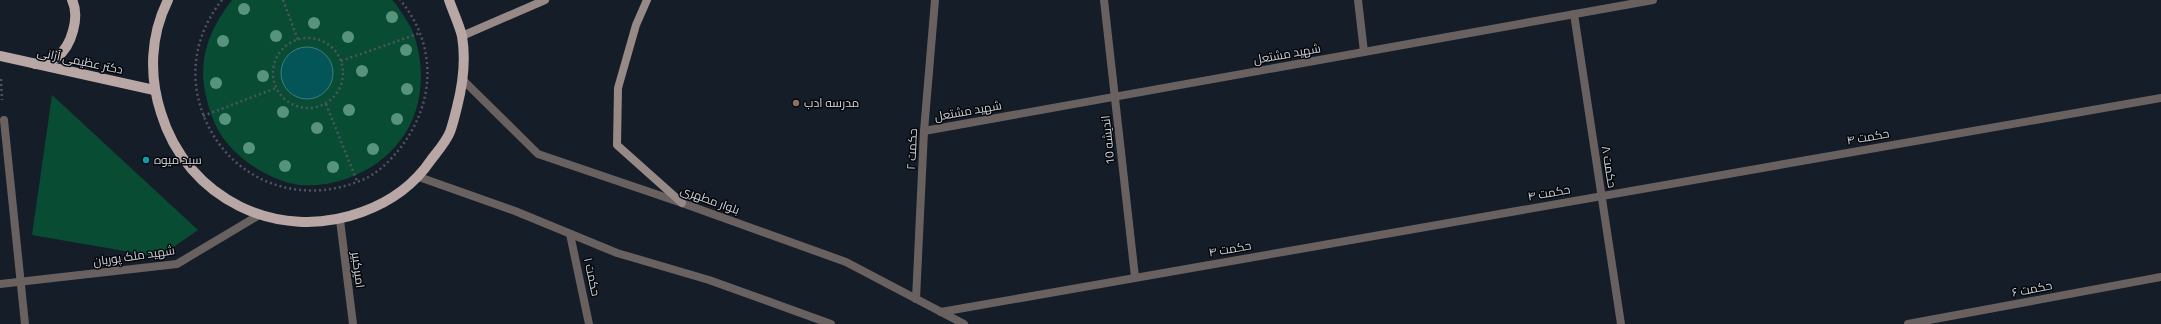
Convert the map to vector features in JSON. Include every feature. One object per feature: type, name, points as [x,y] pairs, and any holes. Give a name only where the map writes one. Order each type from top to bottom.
[{"type":"main road","points":[[35,64],[57,57],[72,37],[76,8],[72,0]]},
{"type":"main road","points":[[168,0],[161,13],[153,51],[154,90],[166,131],[189,168],[220,196],[259,215],[299,223],[340,220],[383,204],[419,177],[450,133],[464,81],[462,36],[449,0]]},
{"type":"main road","points":[[462,36],[545,0]]},
{"type":"main road","points":[[647,0],[636,25],[618,88],[618,145],[682,203]]},
{"type":"main road","name":"دکتر عظیمی آرانی","points":[[0,56],[154,90]]},
{"type":"street","name":"حکمت ۲","points":[[916,299],[924,131],[935,0]]},
{"type":"street","name":"اندیشه 10","points":[[1104,0],[1135,277]]},
{"type":"street","points":[[1358,0],[1364,52]]},
{"type":"street","name":"شهید مشتعل","points":[[924,131],[1574,14],[1637,1],[1653,0]]},
{"type":"street","name":"حکمت ۸","points":[[1574,14],[1621,324]]},
{"type":"street","name":"بلوار مطهری","points":[[464,81],[538,154],[682,203],[846,262],[964,324]]},
{"type":"street","name":"حکمت ۴","points":[[941,312],[2161,98]]},
{"type":"street","points":[[4,120],[25,324]]},
{"type":"street","points":[[419,177],[515,211],[617,253],[709,280],[831,324]]},
{"type":"street","name":"شهید ملک پوریان","points":[[0,284],[177,264],[259,215]]},
{"type":"street","name":"امیرکبیر","points":[[340,220],[353,324]]},
{"type":"street","name":"حکمت ۱","points":[[570,234],[589,324]]},
{"type":"street","name":"حکمت ۶","points":[[1908,324],[2161,277]]},
{"type":"path","points":[[222,0],[213,12],[200,37],[195,65],[196,93],[203,116],[219,145],[238,165],[267,182],[298,190],[331,190],[362,180],[389,161],[410,137],[424,106],[429,74],[424,42],[410,12],[400,0]]},
{"type":"path","points":[[283,0],[298,40]]},
{"type":"path","points":[[341,61],[420,33]]},
{"type":"path","points":[[313,38],[324,41],[333,48],[341,61],[343,81],[338,92],[326,104],[319,107],[307,109],[296,106],[285,101],[276,88],[273,69],[276,58],[291,42],[313,38]]},
{"type":"path","points":[[1,78],[4,120]]},
{"type":"path","points":[[203,116],[276,88]]},
{"type":"path","points":[[326,104],[357,181]]},
{"type":"shaded area","points":[[232,0],[392,0],[413,31],[418,48],[421,77],[420,91],[413,118],[407,131],[390,152],[368,169],[355,176],[328,184],[300,185],[267,175],[255,168],[235,152],[223,138],[214,123],[208,104],[203,75],[206,49],[210,36],[223,12]]},
{"type":"shaded area","points":[[307,47],[317,49],[325,55],[331,63],[333,73],[331,83],[325,91],[317,97],[307,99],[297,97],[289,91],[283,83],[281,73],[283,63],[289,55],[297,49]]},
{"type":"shaded area","points":[[52,95],[198,230],[159,257],[32,235]]},
{"type":"place","name":"مدرسه ادب","points":[[796,103]]},
{"type":"place","name":"سبد میوه","points":[[146,160]]}]
